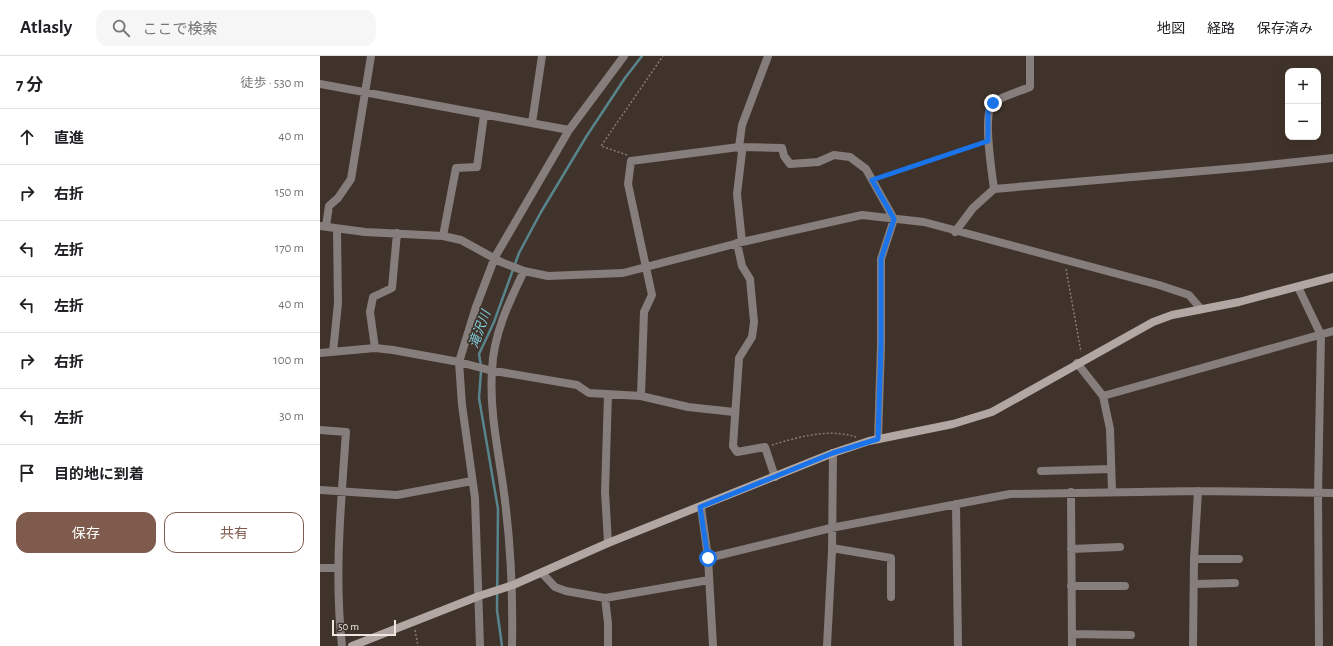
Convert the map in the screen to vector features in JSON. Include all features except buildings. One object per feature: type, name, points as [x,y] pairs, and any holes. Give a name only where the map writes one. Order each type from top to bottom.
[{"type":"street","points":[[371,56],[351,179],[338,198],[329,206],[323,226],[337,229],[443,236],[461,240],[522,270],[548,276],[623,273],[740,243],[862,215],[924,222],[955,232],[1159,285],[1189,295],[1201,309]]},
{"type":"street","points":[[532,123],[542,56]]},
{"type":"street","points":[[480,646],[475,498],[461,393],[459,362],[476,307],[498,259],[569,130],[624,56]]},
{"type":"street","points":[[768,56],[742,125],[739,147],[742,152],[737,194],[740,243],[742,266],[750,279],[754,322],[752,337],[739,358],[734,412],[733,446],[737,452],[765,447],[775,477]]},
{"type":"street","points":[[994,189],[988,141],[988,110],[993,103],[1030,87],[1030,56]]},
{"type":"street","points":[[320,84],[569,130]]},
{"type":"street","points":[[443,236],[456,168],[477,167],[484,115]]},
{"type":"street","points":[[641,396],[644,312],[652,294],[628,184],[631,161],[739,147],[782,148],[784,156],[790,164],[818,162],[834,155],[850,157],[866,169],[894,219],[881,259],[881,345],[874,440]]},
{"type":"street","points":[[955,232],[973,208],[994,189],[1248,167],[1333,158]]},
{"type":"street","points":[[333,352],[338,303],[337,229]]},
{"type":"street","points":[[375,348],[370,312],[373,297],[392,288],[397,233]]},
{"type":"street","points":[[512,646],[513,585],[506,502],[491,392],[490,370],[500,328],[522,270]]},
{"type":"street","points":[[352,646],[479,596],[513,585],[608,543],[833,453],[874,440],[953,424],[992,412],[1153,322],[1172,315],[1239,302],[1333,277]]},
{"type":"street","points":[[1298,287],[1321,335],[1318,494],[1319,646]]},
{"type":"street","points":[[1103,396],[1333,331]]},
{"type":"street","points":[[320,352],[375,348],[459,362],[490,370],[577,385],[589,393],[641,396],[688,407],[734,412]]},
{"type":"street","points":[[1080,362],[1103,396],[1110,429],[1112,491]]},
{"type":"street","points":[[608,394],[606,492],[608,543]]},
{"type":"street","points":[[320,430],[346,432],[337,568],[342,646]]},
{"type":"street","points":[[827,646],[832,548],[831,528],[833,453]]},
{"type":"street","points":[[1041,471],[1111,470]]},
{"type":"street","points":[[320,490],[397,495],[472,481]]},
{"type":"street","points":[[708,558],[831,528],[1010,494],[1112,491],[1333,493]]},
{"type":"street","points":[[1193,646],[1194,559],[1198,491]]},
{"type":"street","points":[[1071,492],[1072,646]]},
{"type":"street","points":[[956,504],[958,646]]},
{"type":"street","points":[[700,507],[708,558],[713,646]]},
{"type":"street","points":[[1071,549],[1120,547]]},
{"type":"street","points":[[832,548],[891,558],[891,596]]},
{"type":"street","points":[[1194,559],[1240,559]]},
{"type":"street","points":[[320,568],[337,568]]},
{"type":"street","points":[[542,573],[555,587],[566,591],[605,598],[709,580]]},
{"type":"street","points":[[1194,584],[1235,583]]},
{"type":"street","points":[[1071,586],[1125,586]]},
{"type":"street","points":[[605,598],[608,646]]},
{"type":"street","points":[[1072,634],[1131,635]]},
{"type":"path","points":[[631,161],[628,155],[601,146],[663,56]]},
{"type":"path","points":[[872,180],[988,141]]},
{"type":"path","points":[[1064,260],[1074,304],[1080,362]]},
{"type":"path","points":[[765,447],[794,438],[843,432],[874,440]]},
{"type":"path","points":[[413,622],[418,646]]},
{"type":"waterway","name":"滝沢川","points":[[481,366],[479,354],[494,322],[519,253],[541,212],[586,137],[625,78],[642,56]]},
{"type":"waterway","name":"滝沢川","points":[[481,371],[479,398],[498,509],[497,610],[502,646]]},
{"type":"route","points":[[708,558],[700,507],[833,453],[878,439],[881,345],[881,259],[894,219],[872,180],[988,141],[988,110],[993,103]]}]
